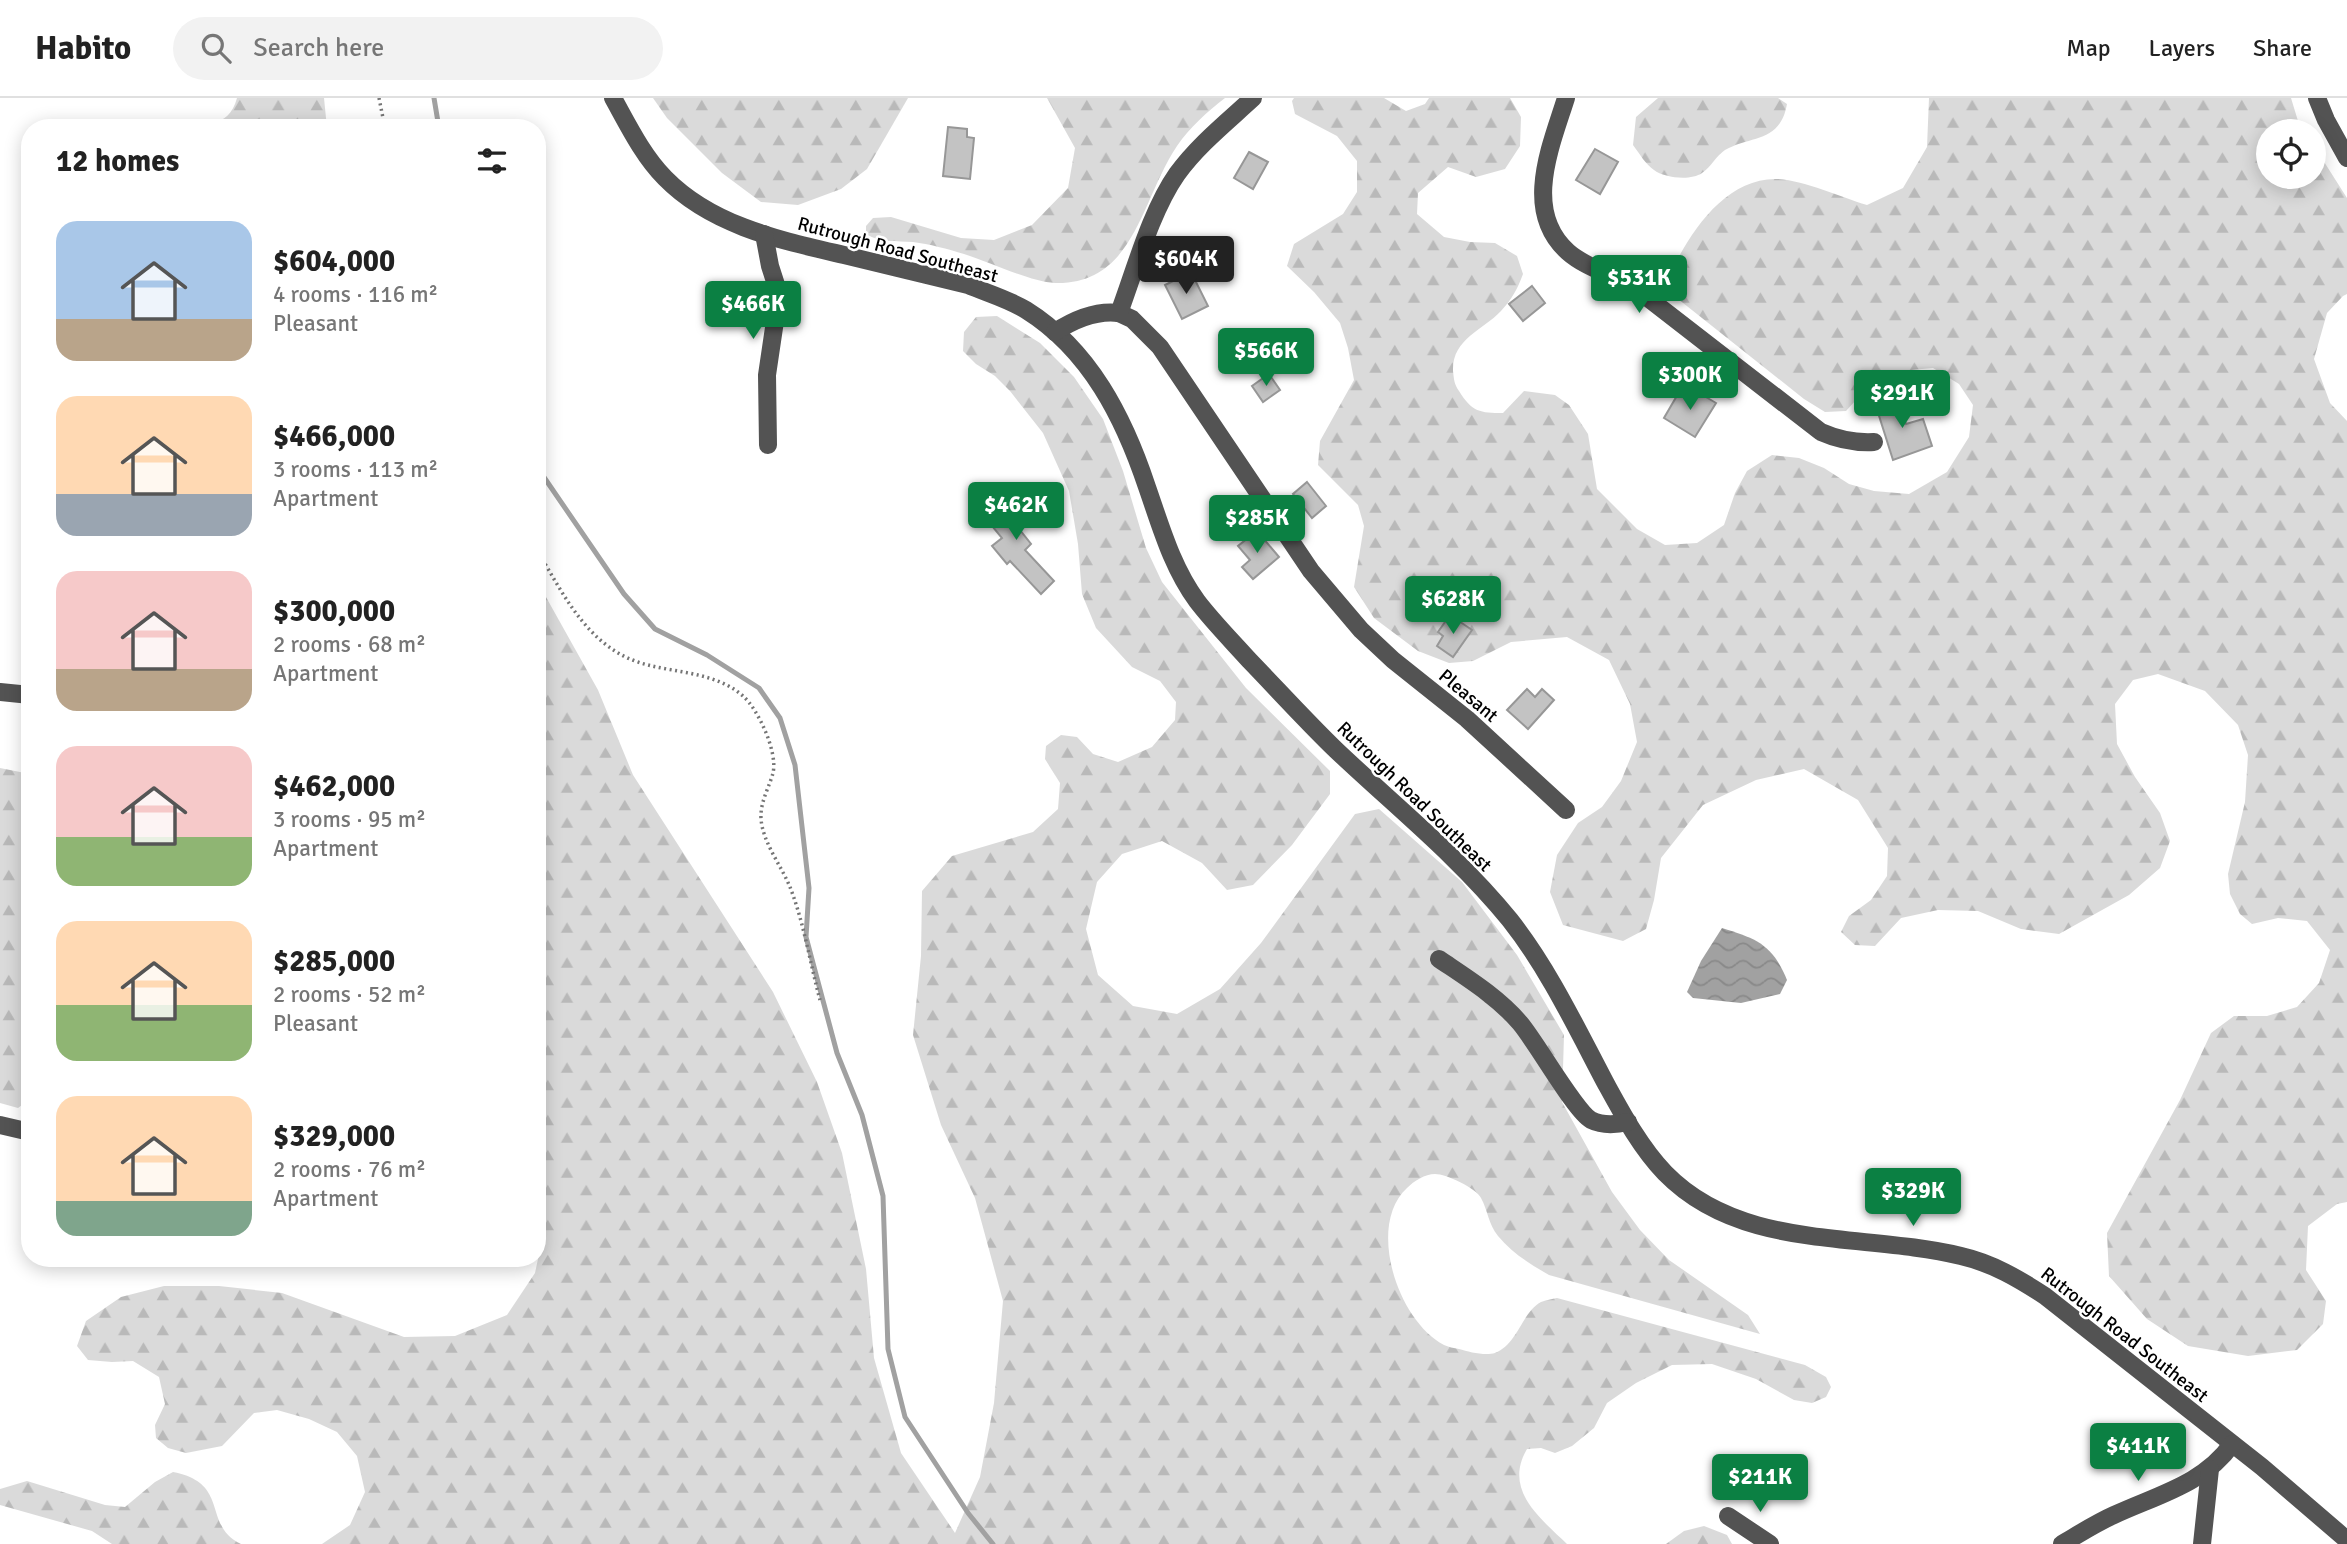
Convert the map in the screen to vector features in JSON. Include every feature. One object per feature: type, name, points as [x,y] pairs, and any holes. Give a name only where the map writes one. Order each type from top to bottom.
[{"type":"street","name":"Rutrough Road Southeast","points":[[613,98],[649,159],[664,178],[686,197],[713,214],[765,234],[968,285],[1025,309],[1074,351],[1117,410],[1135,451],[1169,551],[1181,577],[1197,601],[1294,708],[1463,867],[1509,920],[1559,995],[1643,1146],[1675,1182],[1699,1200],[1756,1226],[1822,1237],[1943,1251],[1992,1266],[2015,1277],[2045,1296],[2232,1444],[2347,1541]]},
{"type":"street","points":[[1055,332],[1094,314],[1119,313],[1165,194],[1178,173],[1209,139],[1253,98]]},
{"type":"street","points":[[1566,98],[1545,164],[1543,185],[1548,224],[1556,239],[1580,261],[1616,276],[1635,288],[1821,432],[1839,440],[1874,442]]},
{"type":"street","points":[[2317,98],[2347,158]]},
{"type":"street","points":[[765,234],[770,265],[779,294],[767,376],[768,445]]},
{"type":"street","name":"Pleasant","points":[[1119,313],[1132,319],[1160,347],[1311,571],[1361,630],[1393,660],[1467,719],[1566,810]]},
{"type":"street","points":[[0,692],[21,694]]},
{"type":"street","points":[[1439,959],[1475,983],[1520,1022],[1582,1114],[1604,1125],[1628,1122]]},
{"type":"street","points":[[0,1125],[21,1129]]},
{"type":"street","points":[[2062,1544],[2111,1516],[2182,1486],[2210,1469],[2232,1444]]},
{"type":"street","points":[[2202,1544],[2210,1469]]},
{"type":"street","points":[[1728,1516],[1770,1544]]},
{"type":"path","points":[[379,98],[383,119]]},
{"type":"path","points":[[546,564],[583,624],[614,651],[633,661],[683,671],[728,685],[756,710],[774,765],[762,803],[761,819],[790,888],[820,1000]]},
{"type":"green space","points":[[237,98],[324,98],[326,119],[222,119],[233,108]]},
{"type":"green space","points":[[653,98],[908,98],[867,169],[841,189],[798,205],[761,202],[722,173],[667,118]]},
{"type":"green space","points":[[1047,98],[1225,98],[1187,132],[1177,146],[1144,213],[1119,255],[1103,270],[1082,280],[1045,282],[945,249],[913,242],[883,240],[866,234],[866,226],[873,218],[891,217],[961,238],[994,240],[1032,225],[1068,188],[1075,148]]},
{"type":"green space","points":[[1294,98],[1384,98],[1406,111],[1425,104],[1429,98],[1510,98],[1521,117],[1520,146],[1505,169],[1476,177],[1448,167],[1418,193],[1417,214],[1444,237],[1495,243],[1517,256],[1523,274],[1505,307],[1470,336],[1457,351],[1453,371],[1455,384],[1468,403],[1482,412],[1503,413],[1524,391],[1555,395],[1569,405],[1588,434],[1597,489],[1637,529],[1665,545],[1697,543],[1724,525],[1735,493],[1747,471],[1772,455],[1799,458],[1824,468],[1849,484],[1874,491],[1909,494],[1947,472],[1969,437],[1973,405],[1959,384],[1933,368],[1889,372],[1865,390],[1846,411],[1825,412],[1804,399],[1673,295],[1668,279],[1676,262],[1697,228],[1724,198],[1759,181],[1778,179],[1811,186],[1867,205],[1903,188],[1927,147],[1929,98],[2291,98],[2297,119],[2256,119],[2256,189],[2326,189],[2326,165],[2347,198],[2347,294],[2327,313],[2314,359],[2330,403],[2347,421],[2347,1202],[2337,1204],[2308,1226],[2306,1270],[2326,1301],[2323,1324],[2297,1350],[2248,1356],[2188,1346],[2147,1319],[2109,1276],[2107,1233],[2180,1100],[2211,1033],[2234,1016],[2267,1016],[2297,1007],[2319,983],[2330,950],[2307,921],[2278,918],[2252,924],[2240,914],[2230,894],[2228,874],[2245,802],[2248,755],[2238,725],[2205,691],[2158,674],[2133,680],[2115,704],[2117,744],[2135,777],[2160,813],[2170,841],[2160,868],[2129,895],[2059,934],[2021,929],[1978,911],[1938,910],[1901,918],[1875,946],[1855,945],[1841,932],[1849,916],[1871,900],[1887,876],[1888,848],[1858,800],[1804,769],[1756,780],[1703,805],[1661,858],[1646,929],[1623,941],[1563,925],[1550,892],[1557,855],[1578,823],[1602,807],[1621,781],[1637,742],[1630,704],[1609,660],[1567,637],[1511,642],[1473,661],[1449,663],[1418,651],[1374,618],[1354,587],[1364,526],[1358,505],[1318,465],[1320,441],[1354,380],[1348,348],[1340,323],[1287,266],[1294,244],[1343,214],[1357,192],[1357,161],[1337,136],[1295,114],[1292,101]]},
{"type":"green space","points":[[1658,98],[1778,98],[1787,104],[1778,126],[1771,132],[1725,150],[1705,171],[1697,175],[1678,178],[1654,170],[1633,145],[1636,117]]},
{"type":"green space","points":[[997,316],[1040,343],[1074,377],[1103,419],[1123,471],[1146,548],[1162,582],[1246,688],[1330,771],[1330,794],[1292,845],[1253,885],[1227,890],[1202,863],[1162,841],[1122,854],[1097,882],[1086,929],[1098,975],[1133,1006],[1177,1014],[1220,989],[1261,943],[1355,814],[1379,809],[1462,882],[1517,955],[1564,1035],[1562,1102],[1612,1192],[1640,1230],[1669,1260],[1748,1315],[1760,1334],[1549,1275],[1503,1242],[1492,1226],[1478,1194],[1460,1182],[1435,1174],[1420,1178],[1407,1188],[1395,1205],[1389,1225],[1393,1272],[1401,1295],[1413,1316],[1428,1333],[1444,1345],[1491,1354],[1509,1343],[1535,1307],[1541,1302],[1557,1298],[1805,1365],[1826,1377],[1831,1387],[1826,1397],[1812,1403],[1794,1400],[1756,1379],[1712,1364],[1672,1365],[1636,1383],[1607,1403],[1594,1428],[1572,1446],[1555,1453],[1541,1448],[1527,1449],[1519,1477],[1522,1490],[1536,1513],[1567,1544],[322,1544],[350,1525],[365,1492],[357,1456],[337,1432],[309,1419],[277,1410],[254,1413],[222,1446],[186,1453],[168,1448],[156,1438],[155,1425],[165,1404],[159,1377],[133,1361],[88,1360],[77,1346],[86,1321],[121,1297],[164,1286],[219,1286],[282,1293],[404,1337],[455,1336],[507,1315],[536,1267],[546,1267],[546,597],[598,690],[633,775],[773,992],[817,1082],[842,1153],[866,1269],[874,1358],[901,1453],[955,1533],[980,1477],[994,1403],[1003,1301],[975,1198],[941,1125],[913,1035],[921,956],[922,891],[952,856],[1033,832],[1058,809],[1060,783],[1045,759],[1046,746],[1061,735],[1077,737],[1093,754],[1118,762],[1152,747],[1175,720],[1176,702],[1160,681],[1132,667],[1096,628],[1082,594],[1078,544],[1069,491],[1043,433],[1010,391],[963,351],[964,332],[976,317]]},
{"type":"green space","points":[[0,768],[21,772],[21,1106],[18,1108],[0,1103]]},
{"type":"green space","points":[[173,1472],[203,1485],[210,1495],[222,1527],[241,1544],[112,1544],[92,1531],[0,1505],[0,1489],[27,1481],[105,1505],[125,1507],[155,1482]]},
{"type":"green space","points":[[1704,1526],[1727,1535],[1732,1544],[1666,1544],[1684,1531]]},
{"type":"water","points":[[1722,928],[1754,940],[1769,951],[1787,980],[1780,994],[1741,1003],[1693,998],[1687,992],[1701,961]]},
{"type":"building","points":[[948,127],[967,129],[967,137],[974,138],[970,179],[943,176]]},
{"type":"building","points":[[1595,149],[1618,162],[1600,194],[1576,180]]},
{"type":"building","points":[[1249,152],[1268,162],[1253,189],[1234,178]]},
{"type":"building","points":[[1191,272],[1208,306],[1182,319],[1165,285]]},
{"type":"building","points":[[1532,286],[1545,303],[1523,321],[1509,304]]},
{"type":"building","points":[[1269,374],[1280,390],[1263,402],[1252,386]]},
{"type":"building","points":[[1694,390],[1716,403],[1695,437],[1664,418],[1678,394],[1688,400]]},
{"type":"building","points":[[1894,396],[1906,424],[1923,419],[1932,446],[1893,460],[1875,403]]},
{"type":"building","points":[[1307,482],[1326,506],[1312,518],[1293,494]]},
{"type":"building","points":[[1008,495],[1030,523],[1020,530],[1031,544],[1025,550],[1054,581],[1041,594],[1010,561],[1007,564],[992,546],[1002,538],[983,515]]},
{"type":"building","points":[[1257,531],[1279,557],[1253,579],[1242,567],[1250,560],[1238,546]]},
{"type":"building","points":[[1450,615],[1472,630],[1453,657],[1437,646],[1443,636],[1438,632]]},
{"type":"building","points":[[1527,689],[1535,697],[1542,689],[1554,700],[1528,729],[1507,710]]},
{"type":"waterway","points":[[434,98],[438,119]]},
{"type":"waterway","points":[[546,480],[624,594],[655,629],[707,655],[759,688],[780,718],[795,765],[809,888],[806,937],[837,1053],[862,1115],[883,1196],[888,1349],[905,1417],[968,1513],[993,1544]]}]
